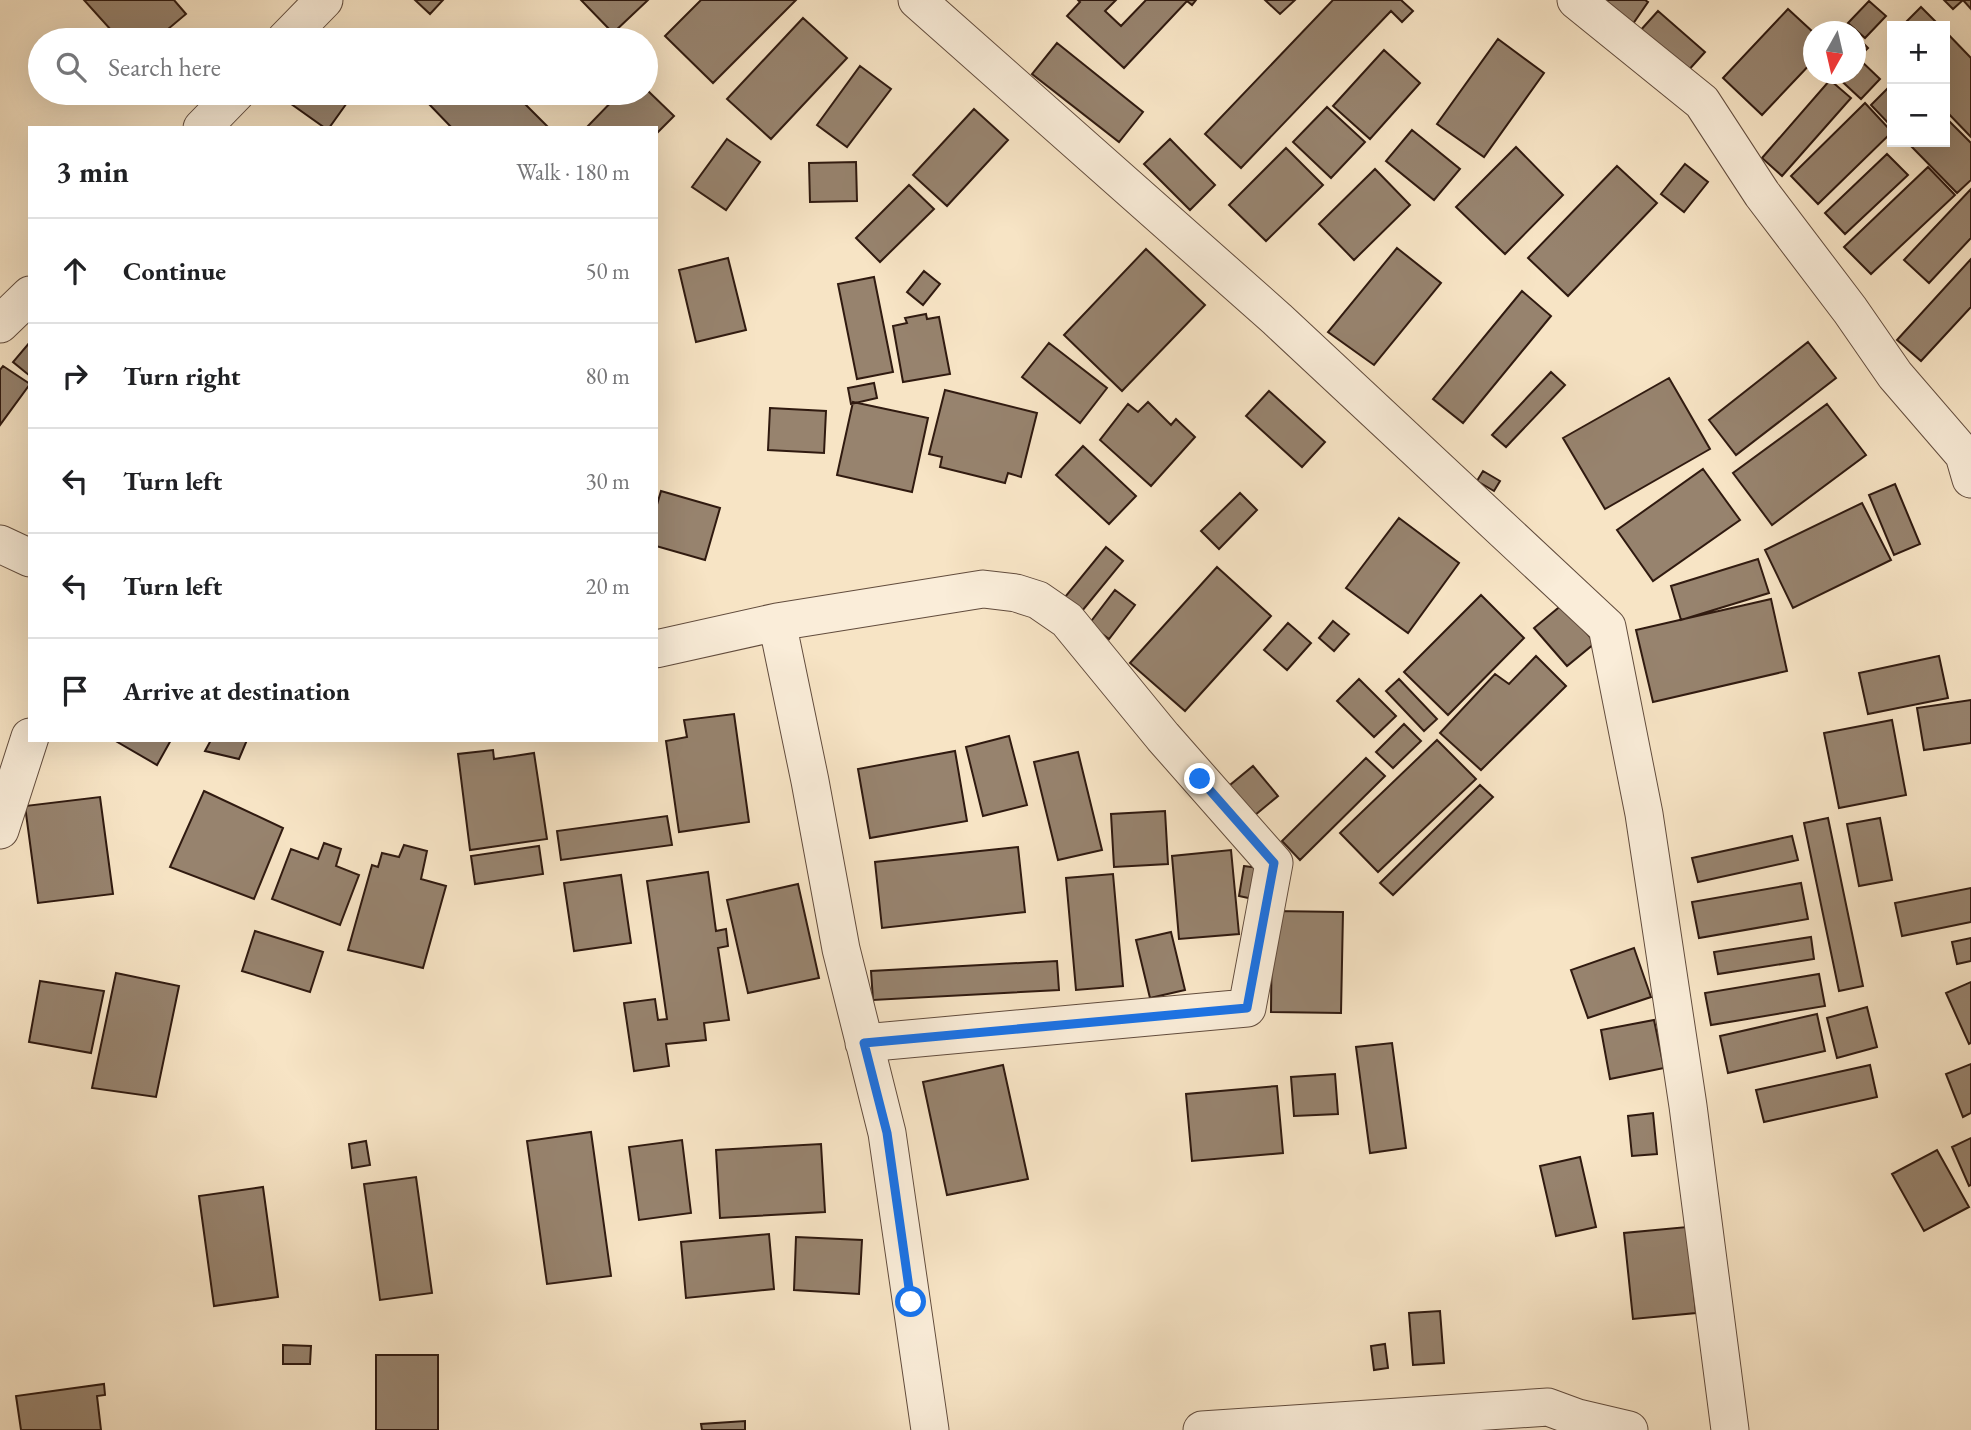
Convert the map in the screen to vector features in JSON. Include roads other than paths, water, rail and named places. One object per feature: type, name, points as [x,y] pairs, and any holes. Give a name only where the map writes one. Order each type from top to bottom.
[{"type":"street","points":[[297,28],[324,0]]},
{"type":"street","points":[[917,0],[1277,319],[1607,627],[1652,867],[1688,1106],[1730,1430]]},
{"type":"street","points":[[1576,0],[1702,102],[1762,194],[1850,310],[1895,375],[1964,455],[1971,480]]},
{"type":"street","points":[[204,126],[224,105]]},
{"type":"street","points":[[0,324],[28,297]]},
{"type":"street","points":[[0,544],[28,557]]},
{"type":"street","points":[[658,649],[777,622],[983,589],[1016,593],[1038,600],[1067,620],[1163,737],[1274,863],[1247,1008],[864,1043]]},
{"type":"street","points":[[777,622],[841,950],[887,1133],[930,1430]]},
{"type":"street","points":[[0,830],[28,742]]},
{"type":"street","points":[[1202,1430],[1548,1407],[1578,1418],[1629,1430]]}]
